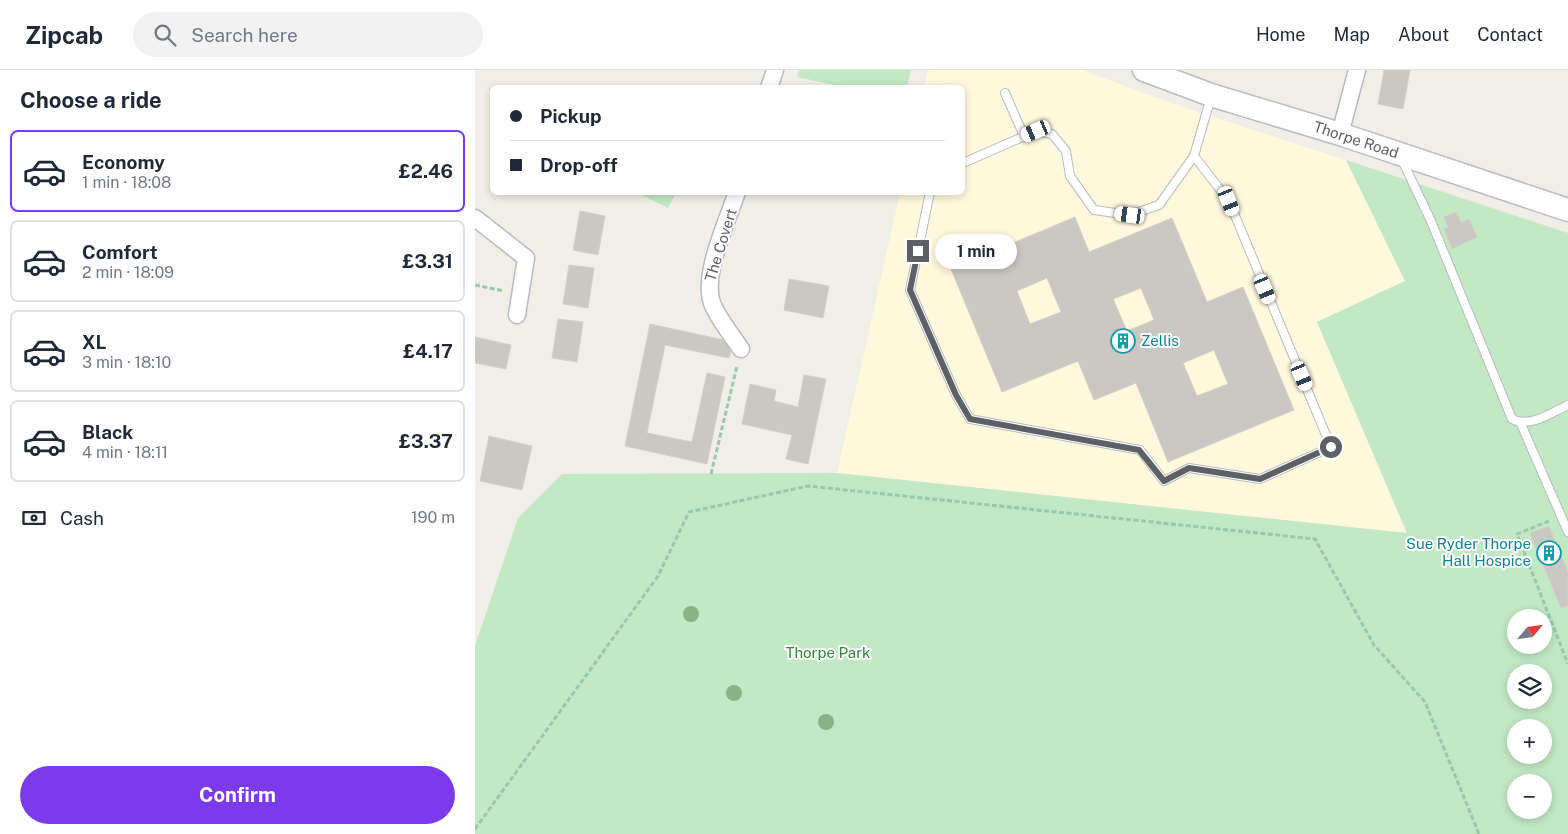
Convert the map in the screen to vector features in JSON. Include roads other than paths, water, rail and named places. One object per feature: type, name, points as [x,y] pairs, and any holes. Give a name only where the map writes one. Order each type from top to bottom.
[{"type":"street","points":[[770,85],[775,70]]},
{"type":"street","name":"Thorpe Road","points":[[1144,70],[1211,95],[1399,153],[1568,210]]},
{"type":"street","points":[[1340,134],[1357,70]]},
{"type":"street","name":"The Covert","points":[[736,195],[710,271],[708,289],[713,305],[741,349]]},
{"type":"street","points":[[475,218],[526,258],[517,315]]},
{"type":"lane","points":[[1005,93],[1024,136]]},
{"type":"lane","points":[[965,162],[1036,131],[1052,134],[1066,151],[1070,176],[1094,210],[1130,215],[1159,205],[1194,156],[1211,95]]},
{"type":"lane","points":[[1399,153],[1431,221],[1506,408],[1513,419],[1521,424],[1568,532]]},
{"type":"lane","points":[[929,195],[910,290],[956,395],[970,419],[1139,450],[1164,481],[1189,468],[1260,479],[1331,447],[1229,201],[1194,156]]},
{"type":"lane","points":[[1521,424],[1530,422],[1568,405]]},
{"type":"place","name":"Zellis","points":[[1123,341]]},
{"type":"place","name":"Sue Ryder Thorpe Hall Hospice","points":[[1549,553]]},
{"type":"park label","name":"Thorpe Park","points":[[828,653]]}]
